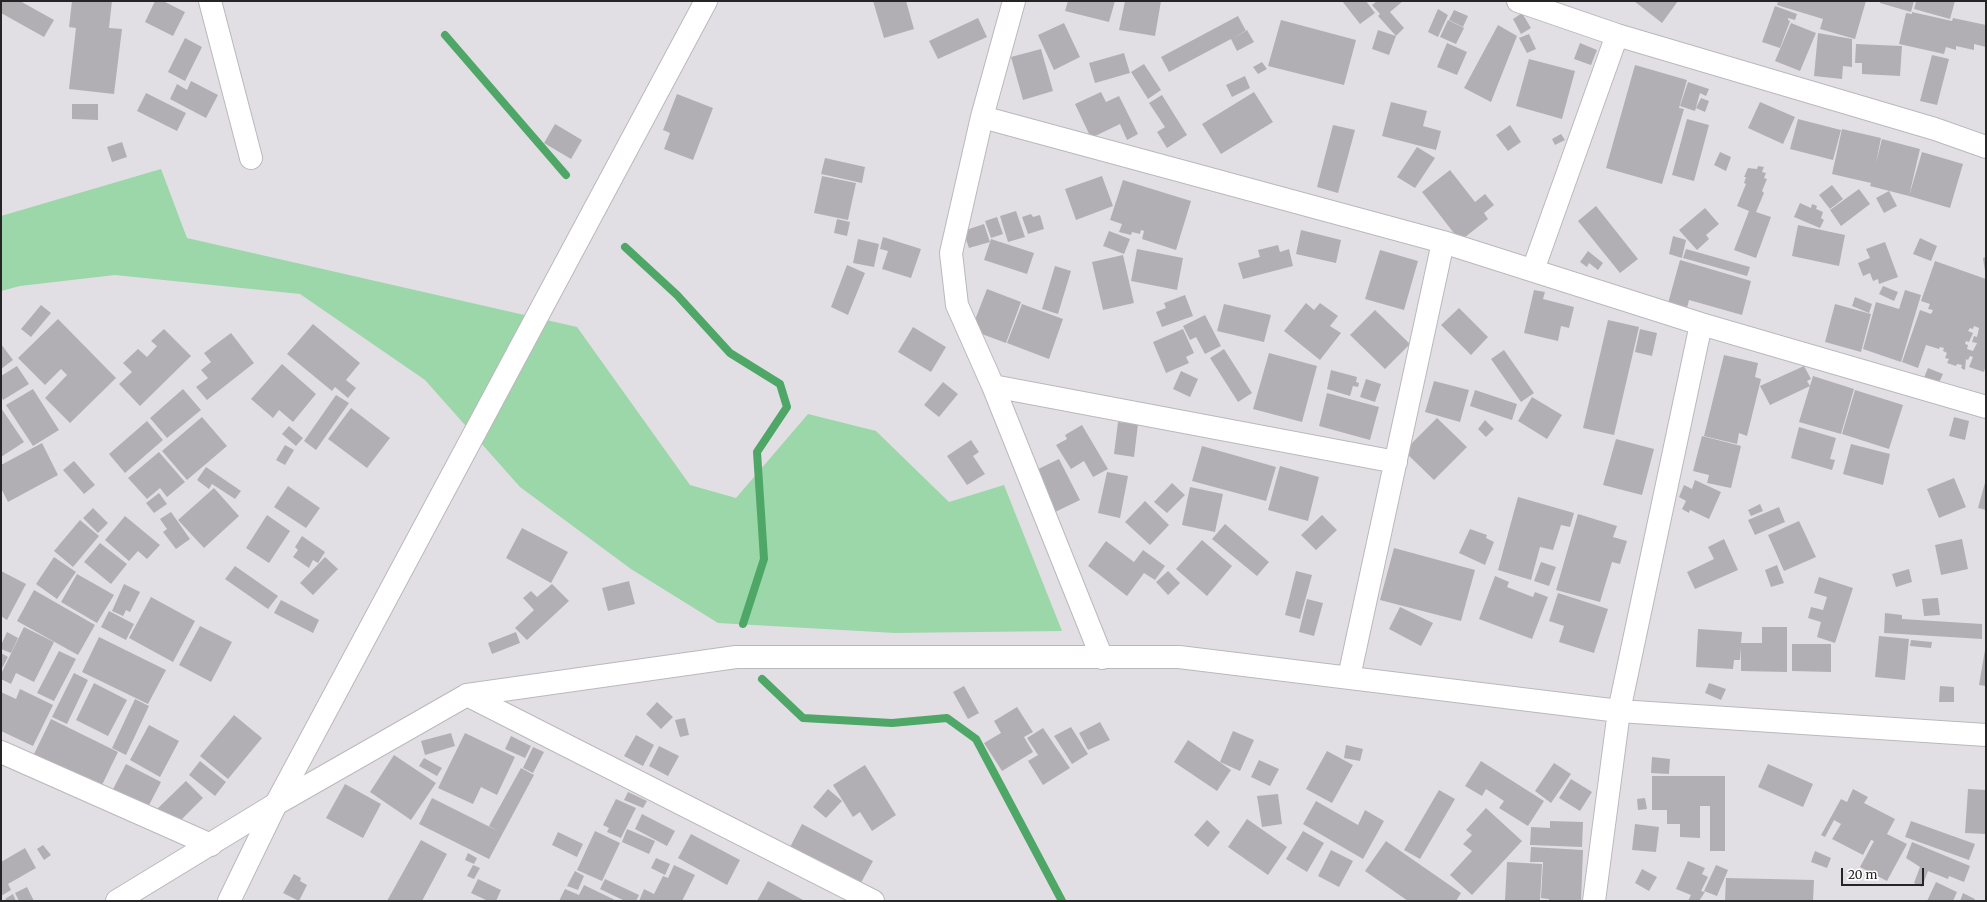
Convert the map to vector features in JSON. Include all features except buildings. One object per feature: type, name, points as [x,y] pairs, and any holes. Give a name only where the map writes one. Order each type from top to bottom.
[{"type":"street","points":[[210,1],[251,158]]},
{"type":"street","points":[[236,899],[276,804],[706,1]]},
{"type":"street","points":[[1014,1],[982,117],[951,253],[957,305],[993,386],[1102,658]]},
{"type":"street","points":[[1518,1],[1617,35],[1935,129],[1986,148]]},
{"type":"street","points":[[1533,270],[1617,35]]},
{"type":"street","points":[[982,117],[1443,242],[1701,324],[1986,406]]},
{"type":"street","points":[[1349,677],[1443,242]]},
{"type":"street","points":[[1594,901],[1619,711],[1701,324]]},
{"type":"street","points":[[993,386],[1396,462]]},
{"type":"street","points":[[118,901],[276,804],[467,695],[736,657],[1179,657],[1619,711],[1986,735]]},
{"type":"street","points":[[467,695],[873,901]]},
{"type":"street","points":[[1,752],[211,845]]},
{"type":"green space","points":[[161,169],[187,238],[577,327],[690,485],[736,498],[808,414],[876,431],[949,502],[1004,485],[1062,631],[895,633],[718,623],[631,569],[520,487],[425,380],[300,294],[115,275],[20,286],[1,291],[1,216]]},
{"type":"waterway","points":[[445,35],[566,175]]},
{"type":"waterway","points":[[625,247],[677,295],[730,353],[780,384],[787,407],[757,452],[764,559],[743,624]]},
{"type":"waterway","points":[[762,679],[803,718],[892,723],[947,718],[976,739],[1062,901]]}]
